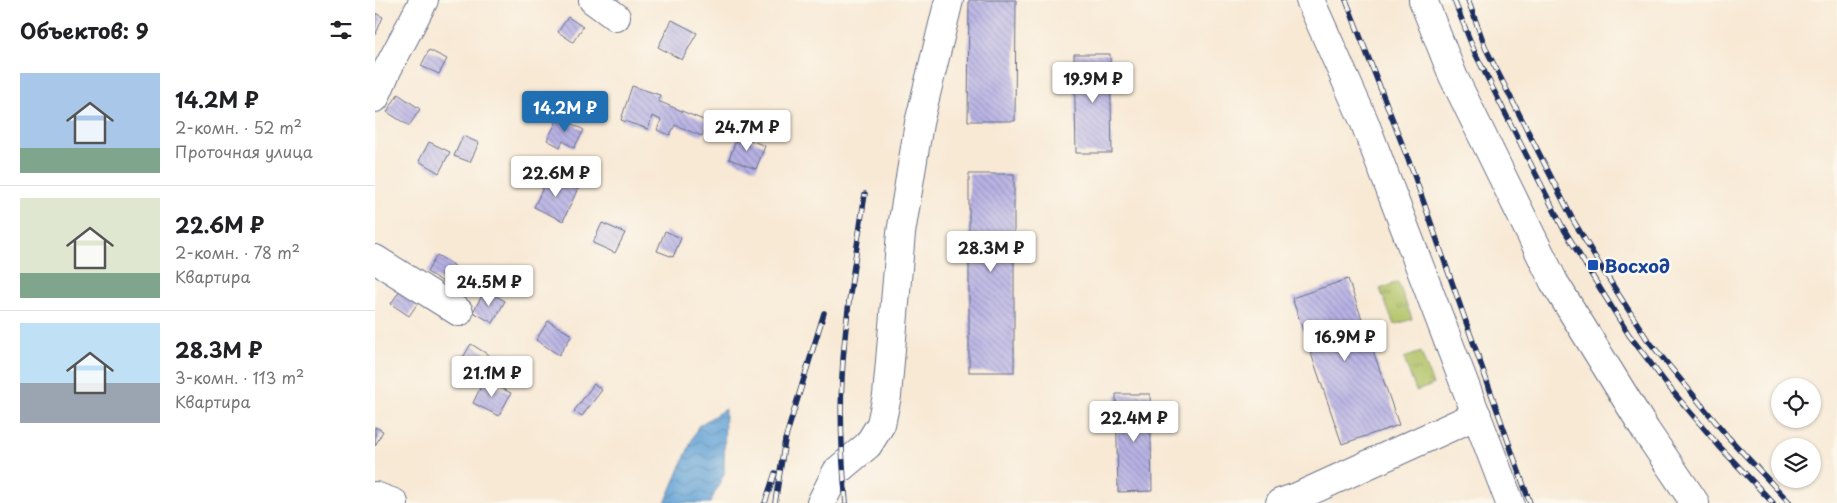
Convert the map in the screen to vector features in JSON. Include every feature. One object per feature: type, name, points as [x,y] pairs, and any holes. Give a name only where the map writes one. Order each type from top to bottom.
[{"type":"street","points":[[375,98],[387,70],[424,0]]},
{"type":"street","points":[[593,0],[616,17]]},
{"type":"street","points":[[821,503],[837,471],[868,445],[881,424],[887,396],[901,233],[919,123],[949,0]]},
{"type":"street","points":[[1309,0],[1364,121],[1510,503]]},
{"type":"street","points":[[1423,0],[1453,76],[1553,282],[1646,431],[1695,503]]},
{"type":"street","points":[[375,259],[459,312]]},
{"type":"street","points":[[1280,503],[1477,415]]},
{"type":"street","points":[[375,496],[394,503]]},
{"type":"green space","points":[[1398,282],[1412,319],[1394,325],[1380,289]]},
{"type":"green space","points":[[1421,352],[1433,385],[1416,391],[1404,358]]},
{"type":"water","points":[[725,409],[724,474],[710,503],[665,503],[698,426]]},
{"type":"building","points":[[969,0],[1016,0],[1015,121],[968,121]]},
{"type":"building","points":[[375,13],[383,17],[375,36]]},
{"type":"building","points":[[568,17],[583,27],[573,42],[558,32]]},
{"type":"building","points":[[672,20],[697,33],[682,60],[658,47]]},
{"type":"building","points":[[429,50],[447,59],[439,74],[421,66]]},
{"type":"building","points":[[1074,54],[1110,54],[1112,153],[1076,153]]},
{"type":"building","points":[[632,86],[660,95],[658,101],[708,122],[702,136],[675,125],[670,135],[657,130],[661,120],[652,116],[648,129],[621,120]]},
{"type":"building","points":[[398,94],[420,109],[409,126],[387,112]]},
{"type":"building","points":[[559,117],[584,130],[574,148],[563,141],[560,147],[547,140]]},
{"type":"building","points":[[738,135],[765,146],[756,169],[729,159]]},
{"type":"building","points":[[463,136],[479,143],[470,162],[454,156]]},
{"type":"building","points":[[429,142],[450,152],[439,173],[419,161]]},
{"type":"building","points":[[969,174],[1014,174],[1014,372],[969,372]]},
{"type":"building","points":[[548,177],[565,184],[566,180],[579,186],[563,221],[534,207]]},
{"type":"building","points":[[602,223],[625,233],[615,253],[593,243]]},
{"type":"building","points":[[665,231],[681,238],[673,257],[657,251]]},
{"type":"building","points":[[437,255],[455,266],[445,283],[427,272]]},
{"type":"building","points":[[1348,279],[1399,425],[1342,444],[1292,298]]},
{"type":"building","points":[[401,288],[420,300],[409,316],[391,304]]},
{"type":"building","points":[[485,290],[505,301],[493,323],[473,312]]},
{"type":"building","points":[[548,321],[572,335],[559,355],[536,340]]},
{"type":"building","points":[[471,344],[492,357],[481,374],[461,361]]},
{"type":"building","points":[[484,380],[511,393],[499,416],[473,403]]},
{"type":"building","points":[[594,384],[602,390],[582,416],[574,411]]},
{"type":"building","points":[[1116,394],[1150,394],[1152,491],[1118,492]]},
{"type":"building","points":[[375,427],[383,431],[375,446]]},
{"type":"railway","points":[[1346,0],[1413,172],[1530,503]]},
{"type":"railway","points":[[1454,0],[1475,53],[1562,226],[1629,335],[1668,386],[1719,446],[1773,503]]},
{"type":"railway","points":[[1468,0],[1486,49],[1573,220],[1647,339],[1728,437],[1790,503]]},
{"type":"railway","points":[[846,503],[841,408],[843,354],[865,194]]},
{"type":"railway","points":[[775,503],[785,440],[824,313]]},
{"type":"railway","points":[[765,503],[775,473]]},
{"type":"place","name":"Восход","points":[[1593,265]]}]
